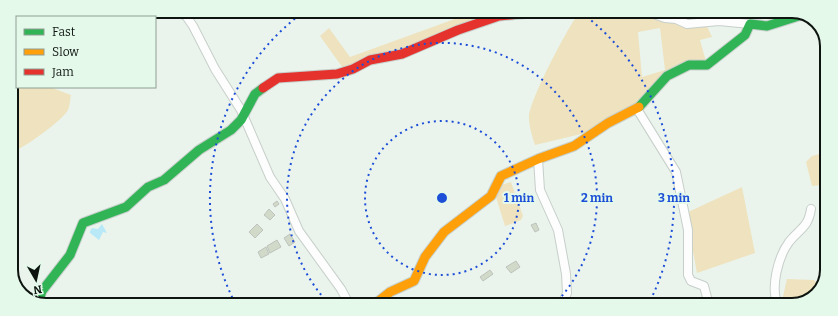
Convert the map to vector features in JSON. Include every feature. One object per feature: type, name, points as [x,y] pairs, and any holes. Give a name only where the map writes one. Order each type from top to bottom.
[{"type":"street","points":[[188,18],[215,69],[234,96],[244,115],[270,177],[285,199],[299,231],[341,289],[346,298]]},
{"type":"street","points":[[40,297],[42,291],[70,255],[83,223],[126,207],[148,187],[164,180],[199,150],[222,136],[241,120],[255,94],[278,78],[337,74],[353,69],[370,60],[402,54],[458,30],[493,18]]},
{"type":"street","points":[[665,18],[676,19],[687,24],[719,21],[767,26],[792,18]]},
{"type":"street","points":[[382,298],[390,292],[414,281],[425,257],[444,232],[491,196],[501,176],[509,171],[538,159],[574,146],[608,123],[637,109],[666,76],[689,65],[707,65],[745,35],[750,24]]},
{"type":"street","points":[[637,109],[676,172],[688,230],[688,276],[691,281],[704,286],[707,298]]},
{"type":"street","points":[[538,159],[540,190],[558,230],[566,274],[567,293],[565,298]]},
{"type":"street","points":[[775,298],[775,290],[782,258],[788,243],[807,224],[811,209]]},
{"type":"shaded area","points":[[457,18],[491,18],[345,71],[320,36],[329,28],[350,57]]},
{"type":"shaded area","points":[[576,18],[665,18],[705,22],[712,37],[700,40],[707,65],[689,65],[598,130],[535,145],[529,117],[535,96],[558,49]],"holes":[[[660,28],[665,70],[642,77],[638,32]]]},
{"type":"shaded area","points":[[18,88],[53,88],[71,95],[69,107],[65,115],[18,149]]},
{"type":"shaded area","points":[[820,154],[820,185],[812,186],[806,162],[812,156]]},
{"type":"shaded area","points":[[511,182],[523,216],[521,220],[505,226],[495,194],[501,185]]},
{"type":"shaded area","points":[[742,187],[755,253],[697,273],[686,213]]},
{"type":"shaded area","points":[[787,279],[814,280],[817,283],[812,290],[801,297],[783,298]]},
{"type":"water","points":[[102,224],[107,233],[103,232],[99,240],[90,233],[90,231],[92,228],[98,229]]},
{"type":"building","points":[[277,201],[279,204],[275,207],[273,204]]},
{"type":"building","points":[[269,209],[275,215],[270,220],[264,215]]},
{"type":"building","points":[[536,223],[539,230],[535,232],[531,225]]},
{"type":"building","points":[[257,224],[263,230],[255,238],[249,232]]},
{"type":"building","points":[[290,234],[295,242],[289,246],[284,238]]},
{"type":"building","points":[[277,240],[281,247],[270,253],[267,246]]},
{"type":"building","points":[[266,247],[269,254],[261,258],[258,252]]},
{"type":"building","points":[[516,261],[520,267],[511,273],[506,267]]},
{"type":"building","points":[[490,270],[493,274],[483,281],[480,277]]},
{"type":"traffic: fast","points":[[639,107],[667,76],[689,65],[707,65],[745,35],[750,24],[767,26],[792,18]]},
{"type":"traffic: fast","points":[[40,297],[42,291],[70,255],[83,223],[126,207],[148,187],[164,180],[199,150],[231,130],[241,120],[255,94],[263,88]]},
{"type":"traffic: slow","points":[[382,298],[390,292],[414,281],[425,257],[444,232],[491,196],[501,176],[538,159],[574,146],[608,123],[639,107]]},
{"type":"traffic: jam","points":[[263,88],[278,78],[337,74],[353,69],[370,60],[402,54],[458,30],[493,18]]}]
